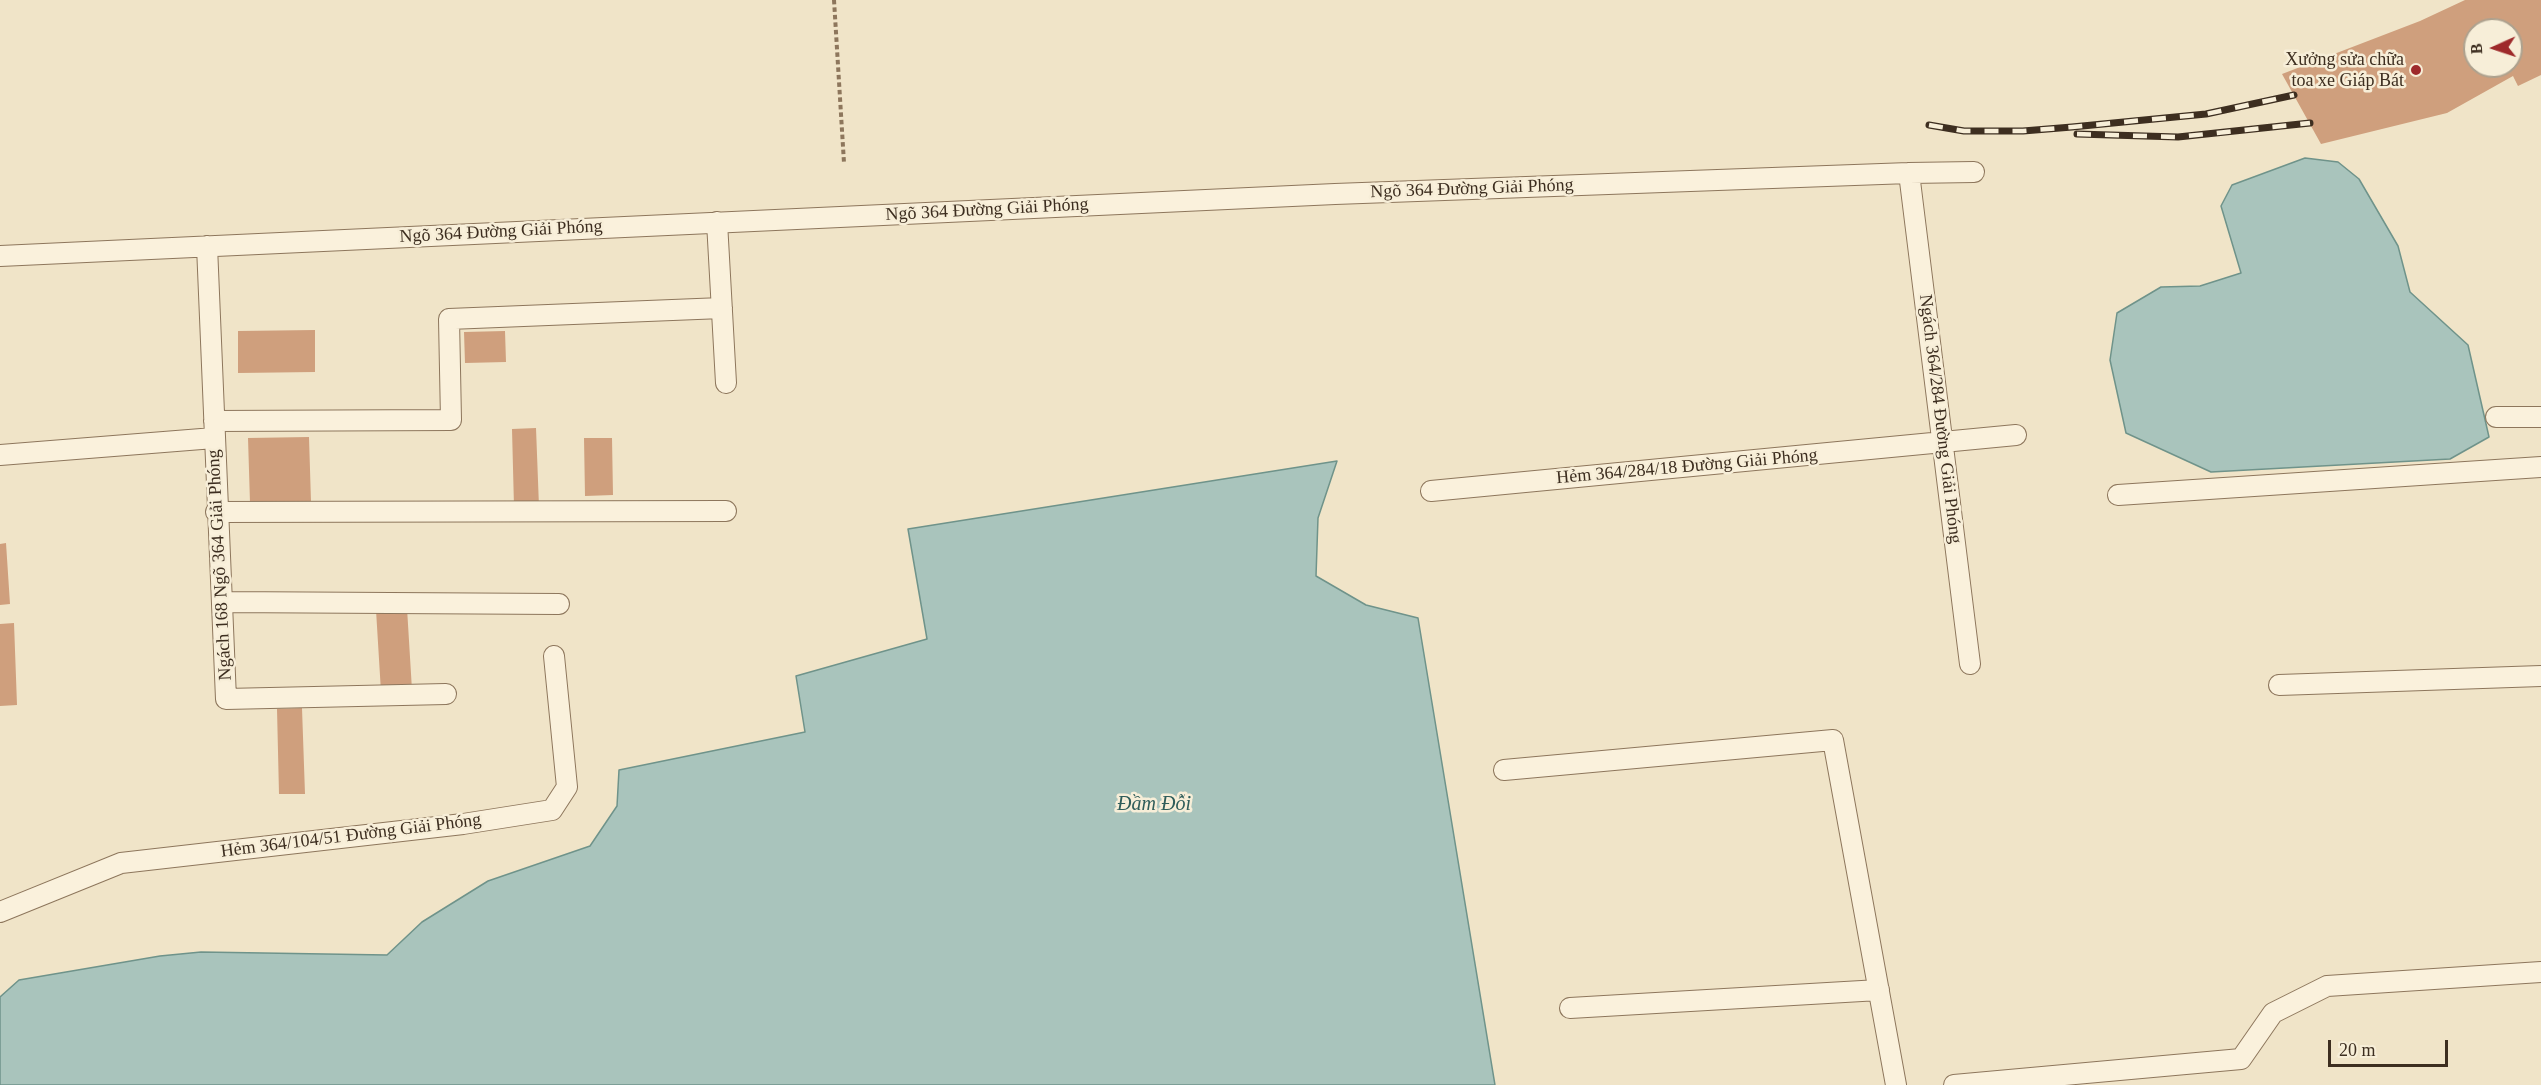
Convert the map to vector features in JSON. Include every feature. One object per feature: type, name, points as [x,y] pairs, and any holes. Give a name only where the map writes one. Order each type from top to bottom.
[{"type":"lane","name":"Ngõ 364 Đường Giải Phóng","points":[[0,256],[1335,194],[1974,172]]},
{"type":"lane","name":"Ngách 364/284 Đường Giải Phóng","points":[[1908,173],[1970,664]]},
{"type":"lane","points":[[717,222],[726,383]]},
{"type":"lane","name":"Ngách 168 Ngõ 364 Giải Phóng","points":[[207,246],[216,512],[226,699],[446,694]]},
{"type":"lane","points":[[0,455],[214,430],[451,420],[449,319],[722,308]]},
{"type":"lane","points":[[2496,417],[2541,417]]},
{"type":"lane","name":"Hẻm 364/284/18 Đường Giải Phóng","points":[[1431,491],[2016,435]]},
{"type":"lane","points":[[2118,495],[2541,467]]},
{"type":"lane","points":[[216,512],[726,511]]},
{"type":"lane","points":[[222,602],[559,604]]},
{"type":"lane","name":"Hẻm 364/104/51 Đường Giải Phóng","points":[[0,912],[121,863],[463,824],[552,810],[567,787],[554,656]]},
{"type":"lane","points":[[2278,685],[2541,676]]},
{"type":"lane","points":[[1504,770],[1833,740],[1896,1085]]},
{"type":"lane","points":[[1954,1085],[2241,1059],[2273,1013],[2327,986],[2541,972]]},
{"type":"lane","points":[[1570,1008],[1879,990]]},
{"type":"path","points":[[834,0],[844,163]]},
{"type":"water","points":[[2305,158],[2338,162],[2359,179],[2398,246],[2410,292],[2468,345],[2489,437],[2450,459],[2211,472],[2126,433],[2110,360],[2117,313],[2161,287],[2200,286],[2241,273],[2221,206],[2232,185]]},
{"type":"water","name":"Đầm Đỗi","points":[[1337,461],[1318,518],[1316,576],[1366,605],[1418,618],[1495,1085],[0,1085],[0,997],[19,980],[160,956],[201,952],[387,955],[422,922],[488,881],[590,846],[617,806],[619,770],[805,732],[796,676],[927,639],[908,529]]},
{"type":"building","name":"Xưởng sửa chữa toa xe Giáp Bát","points":[[2465,0],[2541,0],[2541,75],[2518,86],[2514,78],[2523,78],[2523,18],[2463,18],[2463,78],[2509,78],[2447,113],[2321,144],[2282,74],[2420,21]]},
{"type":"building","points":[[315,330],[315,372],[238,373],[238,331]]},
{"type":"building","points":[[505,331],[506,362],[465,363],[464,332]]},
{"type":"building","points":[[536,428],[539,507],[514,507],[512,429]]},
{"type":"building","points":[[309,437],[311,502],[250,503],[248,438]]},
{"type":"building","points":[[584,438],[612,438],[613,495],[585,496]]},
{"type":"building","points":[[6,543],[10,604],[0,605],[0,544]]},
{"type":"building","points":[[407,608],[412,690],[381,692],[376,610]]},
{"type":"building","points":[[14,623],[17,705],[0,706],[0,624]]},
{"type":"building","points":[[302,708],[305,794],[279,794],[277,709]]},
{"type":"railway","points":[[1929,125],[1964,131],[2023,131],[2072,127],[2206,114],[2294,95]]},
{"type":"railway","points":[[2077,134],[2178,137],[2310,123]]},
{"type":"place","name":"Xưởng sửa chữa toa xe Giáp Bát","points":[[2416,70]]}]
